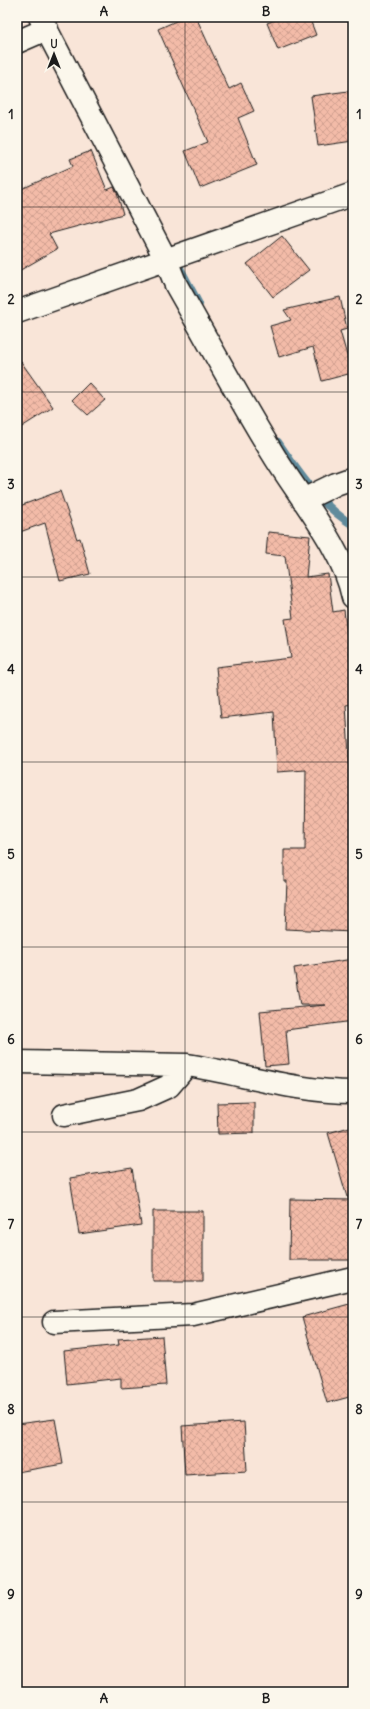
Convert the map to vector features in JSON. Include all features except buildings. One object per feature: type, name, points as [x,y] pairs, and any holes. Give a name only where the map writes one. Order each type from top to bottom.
[{"type":"street","points":[[17,42],[43,23],[166,260],[176,285],[273,455],[308,497],[346,575],[353,597]]},
{"type":"street","points":[[17,312],[353,194]]},
{"type":"street","points":[[308,497],[344,481]]},
{"type":"street","points":[[330,543],[353,551]]},
{"type":"street","points":[[17,1062],[187,1065],[293,1087],[353,1092]]},
{"type":"street","points":[[64,1115],[138,1100],[169,1086],[187,1065]]},
{"type":"street","points":[[54,1322],[193,1315],[353,1278]]},
{"type":"waterway","points":[[178,264],[199,304]]},
{"type":"waterway","points":[[278,442],[320,498],[341,517],[353,525]]}]
